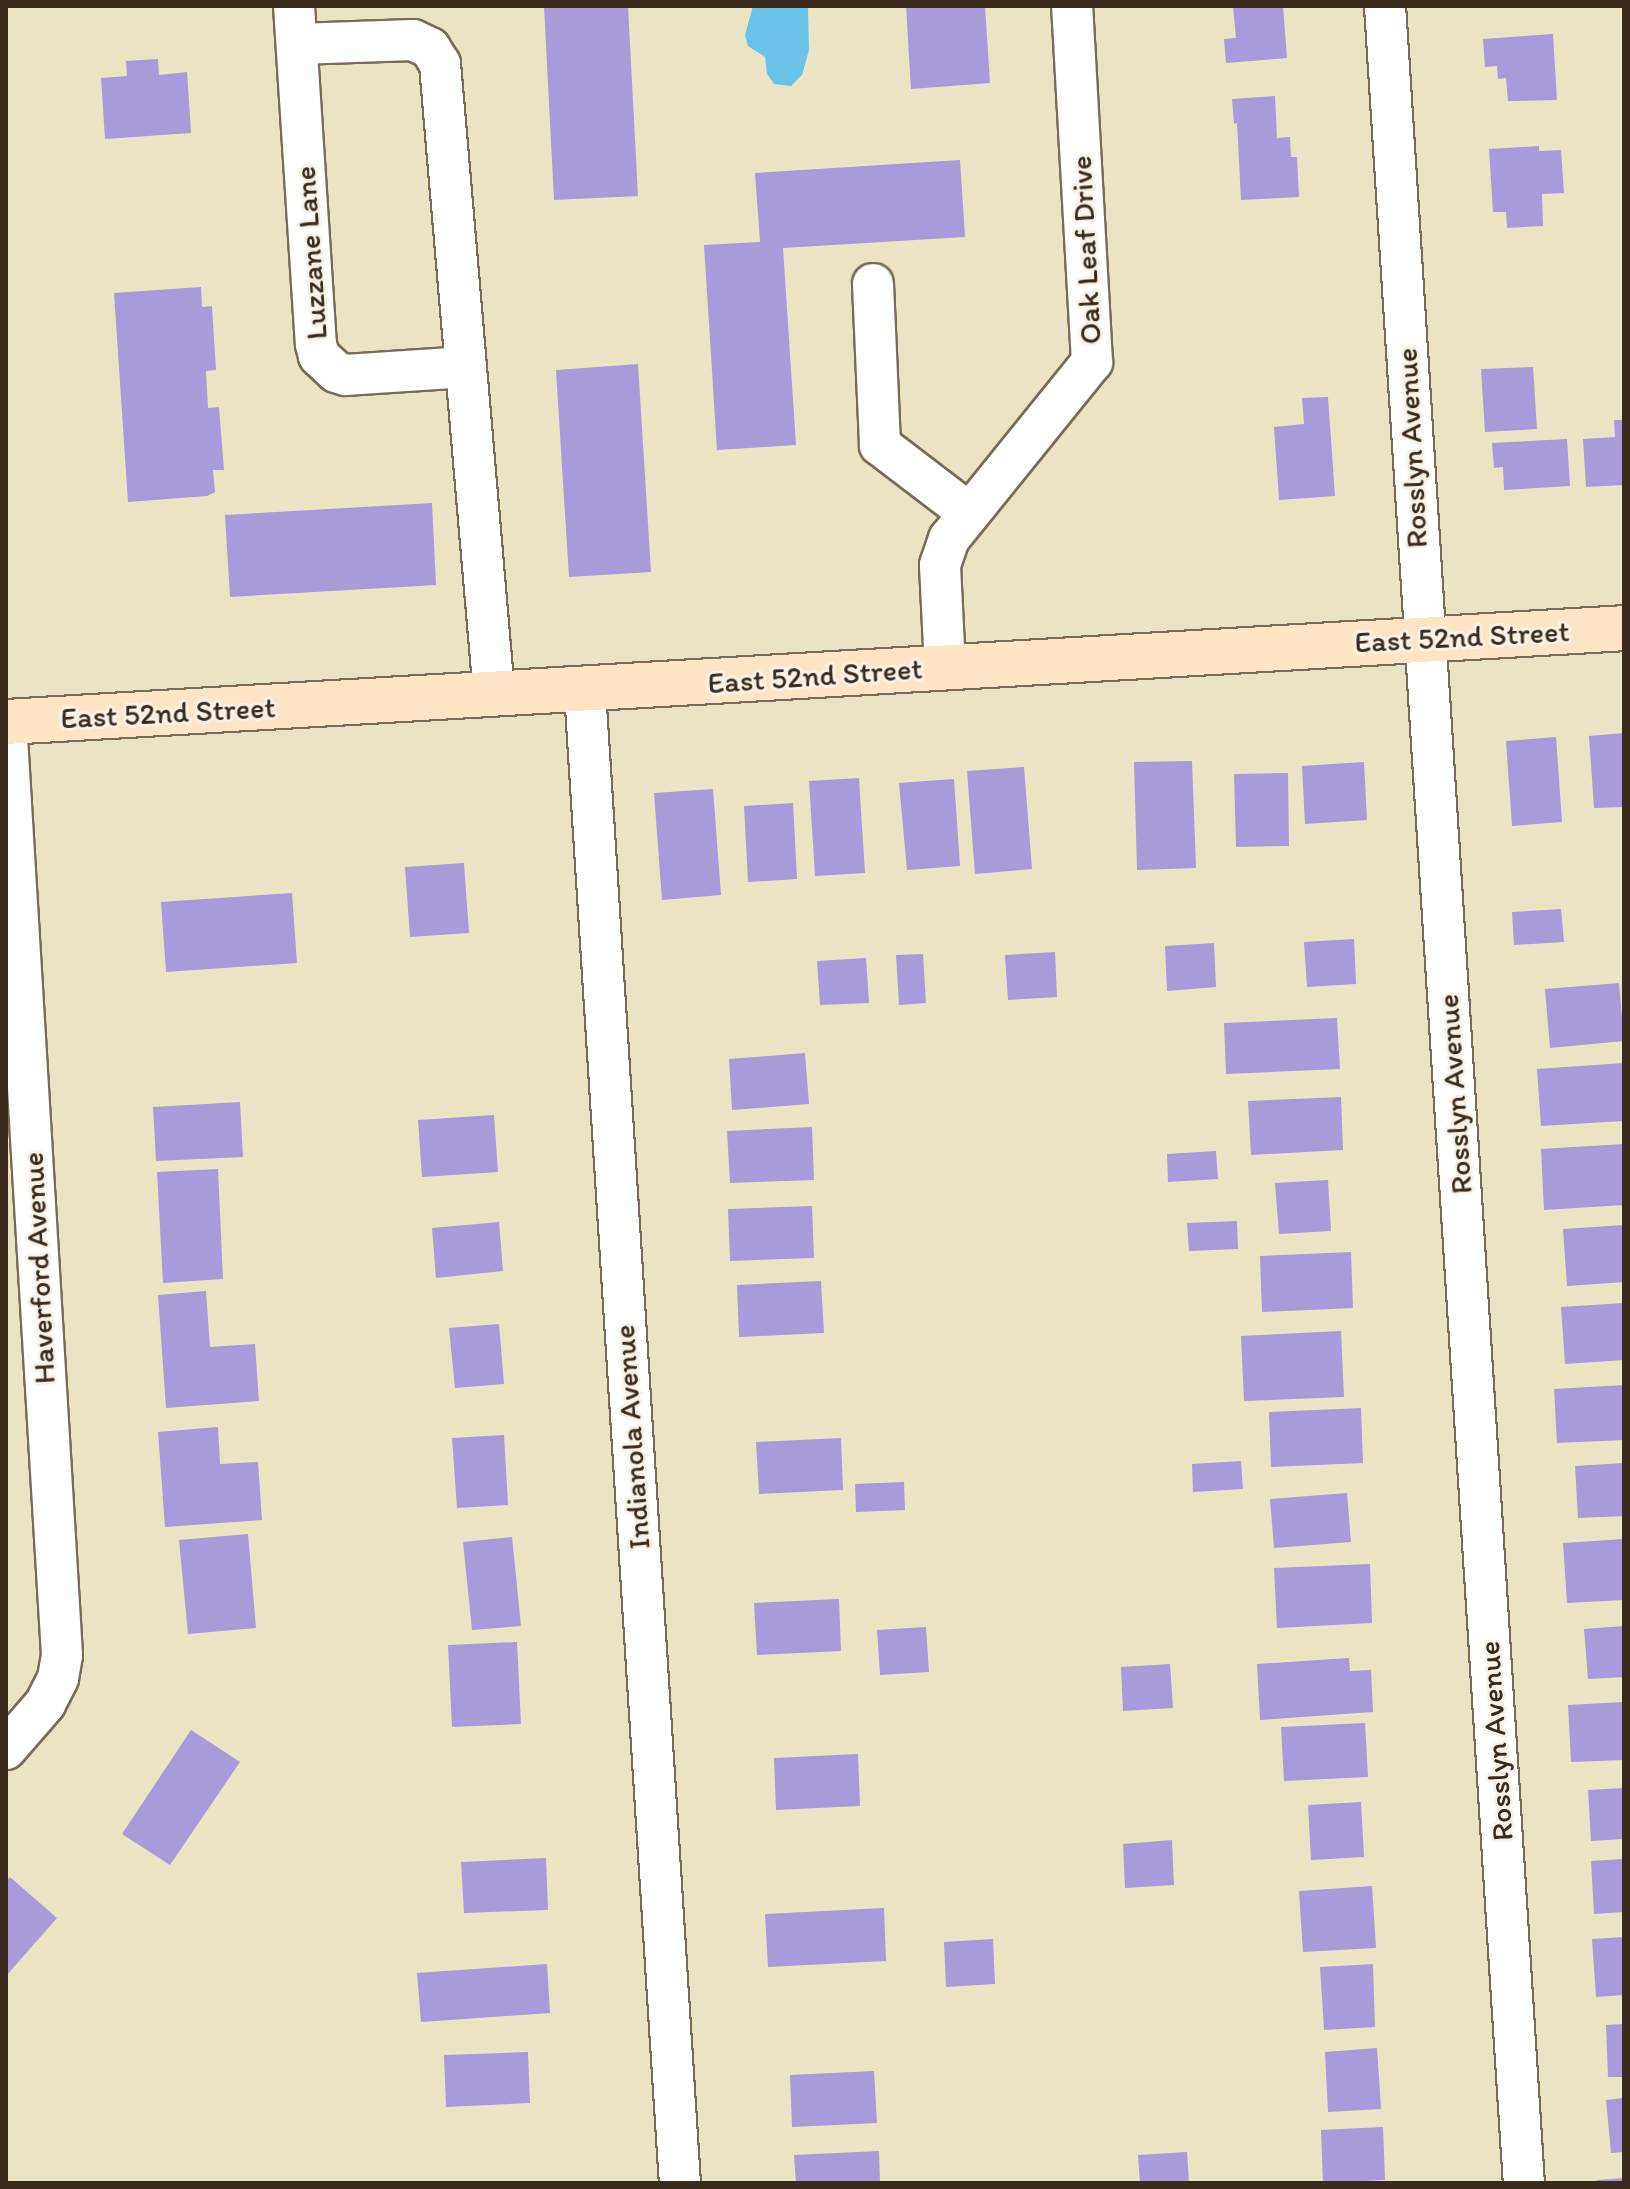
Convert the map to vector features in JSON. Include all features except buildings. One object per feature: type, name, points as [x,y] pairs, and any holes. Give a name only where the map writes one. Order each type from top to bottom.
[{"type":"street","name":"Oak Leaf Drive","points":[[969,513],[1092,362],[1072,6]]},
{"type":"street","name":"Rosslyn Avenue","points":[[1385,6],[1524,2183]]},
{"type":"street","name":"Luzzane Lane","points":[[466,367],[346,375],[336,372],[319,356],[295,25],[422,42],[435,54],[440,64],[466,367],[494,694]]},
{"type":"street","points":[[873,284],[880,445],[969,513],[949,539],[940,565],[945,668]]},
{"type":"street","name":"East 52nd Street","points":[[6,722],[585,691],[1624,628]]},
{"type":"street","name":"Indianola Avenue","points":[[585,691],[680,2183]]},
{"type":"street","name":"Haverford Avenue","points":[[6,722],[62,1655],[58,1678],[45,1704],[6,1749]]},
{"type":"water","points":[[753,6],[808,6],[809,50],[802,75],[791,86],[774,84],[767,74],[765,57],[748,46],[745,35]]}]
